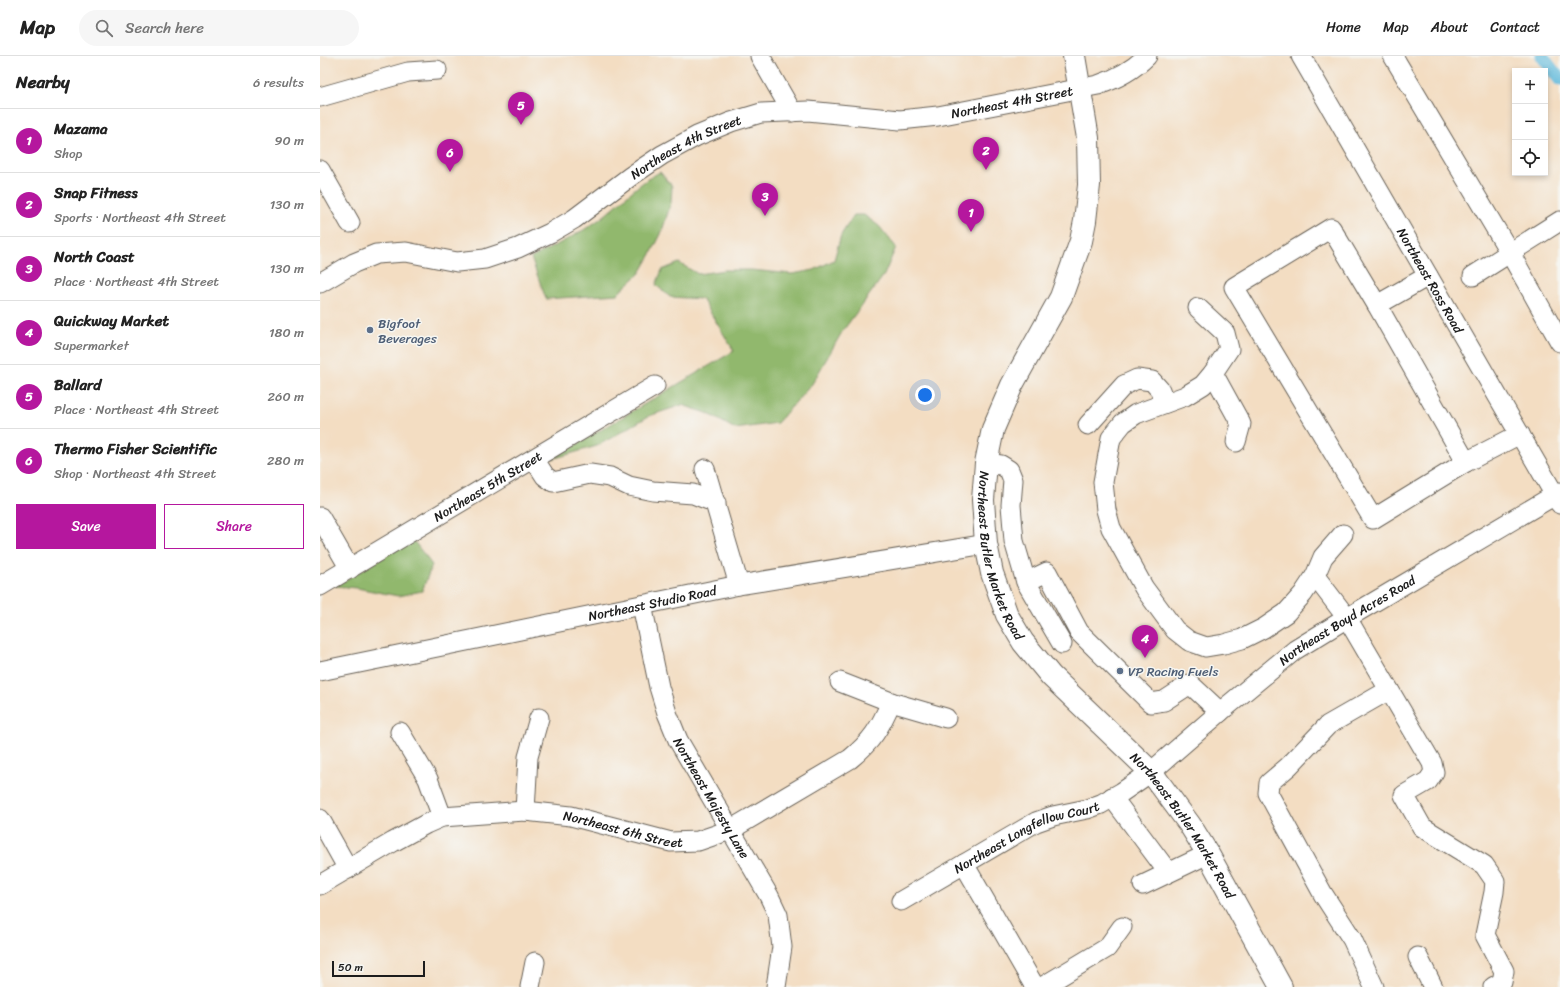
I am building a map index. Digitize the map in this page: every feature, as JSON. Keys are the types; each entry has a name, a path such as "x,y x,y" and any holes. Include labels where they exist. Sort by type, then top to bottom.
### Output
{"main road":[{"name":"Northeast Butler Market Road","path":"1074,56 1088,138 1089,185 1085,221 1081,241 1061,297 1012,386 993,429 986,463 983,500 986,544 992,573 1007,615 1023,642 1051,676 1151,772 1190,825 1208,854 1281,987"}],"street":[{"path":"760,56 792,112"},
{"name":"Northeast 4th Street","path":"320,283 365,257 387,252 406,252 457,262 476,261 494,257 550,233 574,219 631,176 662,155 697,136 731,122 761,113 808,111 906,119 938,116 1112,80 1138,65 1147,56"},
{"name":"Northeast Ross Road","path":"1301,56 1558,497"},
{"path":"1393,56 1510,253 1560,342"},
{"path":"320,96 408,72 437,70"},
{"path":"320,170 350,223"},
{"path":"1473,276 1560,221"},
{"path":"1466,462 1377,305 1331,228 1234,287 1373,519 1466,462 1520,434"},
{"path":"1377,305 1428,276"},
{"path":"1198,308 1225,333 1229,349 1213,373 1203,385 1185,396 1136,414 1123,423 1111,438 1103,482 1106,510 1111,528 1144,588 1175,630 1189,641 1206,647 1224,644 1242,639 1264,628 1286,613 1303,594 1315,576 1323,557 1343,534"},
{"path":"1213,373 1241,424 1236,442"},
{"path":"1088,425 1124,385 1137,379 1152,381 1160,390 1165,403"},
{"name":"Northeast 5th Street","path":"320,586 655,386"},
{"path":"534,459 545,476 553,482 590,474 610,477 629,486 653,491 693,494 716,503"},
{"path":"986,463 1001,465 1009,470 1013,480 1011,505 1014,541 1026,582 1062,644"},
{"path":"705,469 739,585"},
{"name":"Northeast Boyd Acres Road","path":"1151,772 1295,650 1347,618 1558,497"},
{"path":"320,516 350,569"},
{"name":"Northeast Studio Road","path":"320,671 739,585 986,544"},
{"path":"1026,582 1047,572 1079,632 1151,703 1164,701 1190,684 1220,712"},
{"path":"1315,576 1347,618 1432,763 1434,772 1428,781 1404,795 1422,827 1484,865 1494,881 1494,892 1485,935 1504,971 1500,985"},
{"name":"Northeast Majesty Lane","path":"642,605 659,687 667,713 678,740 770,896 778,915 782,947 776,987"},
{"path":"1040,663 1079,632"},
{"path":"840,682 891,702 946,718"},
{"path":"1374,987 1352,939 1323,894 1268,793 1269,783 1289,766 1328,725 1389,690"},
{"name":"Northeast 6th Street","path":"320,885 406,835 442,817 525,811 571,816 671,842 698,841 730,830 850,759 865,747 882,724 891,702"},
{"path":"525,811 528,757 539,718"},
{"path":"400,732 428,779 442,817"},
{"name":"Northeast Longfellow Court","path":"901,901 1036,822 1053,816 1086,809 1101,804 1151,772"},
{"path":"1112,797 1168,872"},
{"path":"320,819 348,869"},
{"path":"1143,885 1208,854"},
{"path":"964,864 1035,987"},
{"path":"1042,987 1107,948 1122,927"},
{"path":"1418,957 1433,987"},
{"path":"530,987 535,962"}],"green space":[{"path":"660,172 672,186 671,203 661,234 640,273 617,294 546,299 531,258 592,225 643,182"},
{"path":"854,215 864,215 879,226 896,247 884,275 842,332 812,384 777,423 735,429 707,413 682,405 649,416 597,446 552,459 734,351 702,299 670,297 656,285 662,270 679,263 698,274 725,270 751,270 792,274 814,270 834,260 841,235"},
{"path":"413,540 432,565 422,591 398,596 357,588 335,586"}],"waterway":[{"path":"1542,56 1560,80"}],"place":[{"name":"Ballard","path":"521,125"},
{"name":"Snap Fitness","path":"986,170"},
{"name":"Thermo Fisher Scientific","path":"450,172"},
{"name":"North Coast","path":"765,216"},
{"name":"Mazama","path":"971,232"},
{"name":"Bigfoot Beverages","path":"370,330"},
{"name":"Quickway Market","path":"1145,658"},
{"name":"VP Racing Fuels","path":"1120,671"}]}
